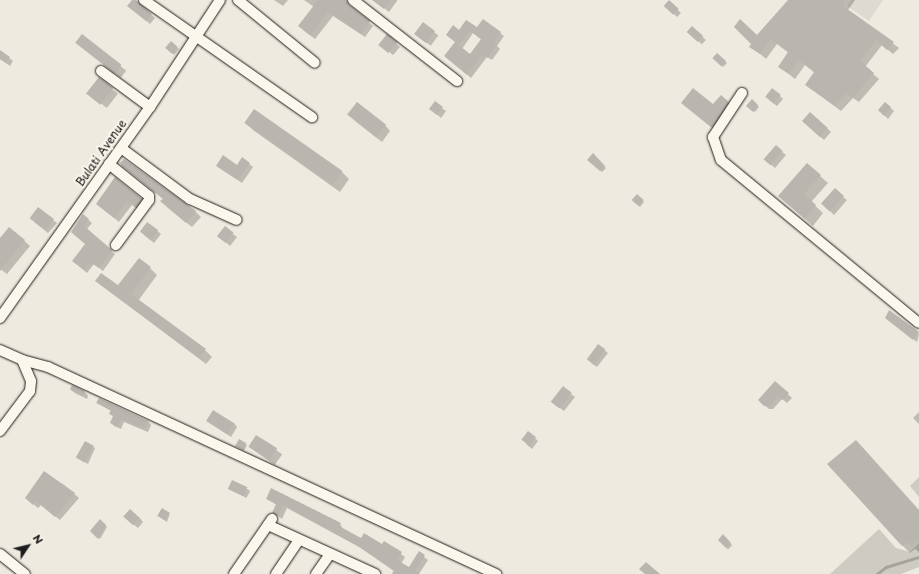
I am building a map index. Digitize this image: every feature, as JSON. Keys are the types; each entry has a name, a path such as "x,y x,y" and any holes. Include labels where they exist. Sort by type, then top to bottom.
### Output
{"street":[{"path":"144,0 197,35 312,117"},
{"name":"Bulati Avenue","path":"0,318 150,107 220,0"},
{"path":"238,0 315,63"},
{"path":"352,0 457,81"},
{"path":"101,71 150,107"},
{"path":"742,93 713,137 721,160 919,323"},
{"path":"121,148 190,199 237,220"},
{"path":"109,164 149,196 150,200 116,245"},
{"path":"0,350 22,360 48,367 496,574"},
{"path":"0,431 30,391 31,380 22,360"},
{"path":"234,574 270,522 300,540 330,554 359,571 375,574"},
{"path":"276,574 300,540"},
{"path":"0,554 25,574"},
{"path":"316,574 330,554"}],"shaded area":[{"path":"851,0 883,0 869,21 847,6"},
{"path":"919,477 919,497 910,486"},
{"path":"879,529 896,548 910,552 919,543 919,567 901,574 830,574"}],"building":[{"path":"132,0 136,0 152,14 146,21 127,6"},
{"path":"318,0 347,0 349,5 370,21 361,34 328,12 310,35 298,26"},
{"path":"372,0 390,0 384,9"},
{"path":"669,0 679,9 673,15 664,6"},
{"path":"788,0 845,0 843,6 894,42 887,50 876,40 860,61 874,73 853,98 847,93 835,106 805,85 814,72 799,60 789,74 778,67 788,52 771,39 760,54 749,47 751,44 734,27 740,19 757,35"},
{"path":"483,19 501,32 494,42 497,45 488,58 483,54 467,75 444,56 455,42 470,54 481,39 470,31 459,45 446,35 453,25 459,30 466,20 477,27"},
{"path":"423,22 435,31 426,43 414,34"},
{"path":"692,26 703,36 698,42 687,32"},
{"path":"82,34 121,65 115,73 75,43"},
{"path":"387,34 397,42 388,53 378,45"},
{"path":"171,41 178,47 172,54 165,48"},
{"path":"0,50 10,57 6,63 0,59"},
{"path":"717,53 726,61 721,66 712,58"},
{"path":"99,77 113,88 100,105 86,94"},
{"path":"693,88 713,104 721,95 729,102 711,127 681,103"},
{"path":"772,88 781,95 774,103 765,97"},
{"path":"752,99 758,105 753,112 746,106"},
{"path":"435,101 443,107 437,115 429,109"},
{"path":"357,102 386,125 376,137 347,115"},
{"path":"885,102 891,107 884,116 878,110"},
{"path":"254,109 342,171 333,185 244,123"},
{"path":"810,112 828,128 820,137 802,121"},
{"path":"776,145 783,151 770,165 764,159"},
{"path":"593,153 605,166 600,171 587,160"},
{"path":"223,155 237,165 242,157 250,163 238,180 216,166"},
{"path":"124,159 196,211 186,223 160,201 163,199 122,166 120,163"},
{"path":"807,163 821,175 804,194 816,205 805,219 778,196"},
{"path":"115,177 142,199 136,207 127,201 114,218 96,204"},
{"path":"835,188 844,196 830,212 821,204"},
{"path":"637,194 644,200 639,206 632,200"},
{"path":"38,207 54,219 46,230 30,218"},
{"path":"83,214 89,219 84,226 112,250 99,268 90,262 84,270 72,261 85,244 71,232"},
{"path":"147,222 158,230 151,240 140,232"},
{"path":"225,226 234,233 226,243 217,236"},
{"path":"9,227 25,240 0,271 0,238"},
{"path":"139,258 151,267 131,294 206,349 199,358 95,281 101,273 118,285"},
{"path":"889,310 919,332 913,340 885,318"},
{"path":"598,344 605,349 594,365 587,359"},
{"path":"775,381 789,393 783,400 778,396 769,406 764,406 758,400"},
{"path":"72,385 85,391 83,395 70,390"},
{"path":"563,386 572,393 559,409 551,402"},
{"path":"99,398 148,421 144,429 121,419 118,426 110,423 113,416 109,414 111,410 96,403"},
{"path":"213,410 234,423 227,434 206,421"},
{"path":"528,431 536,437 529,446 521,440"},
{"path":"256,435 277,448 270,460 249,447"},
{"path":"239,439 246,443 243,450 235,446"},
{"path":"856,440 919,510 919,539 912,546 907,542 902,546 827,464"},
{"path":"85,441 94,446 85,462 76,458"},
{"path":"44,471 75,493 55,517 36,501 33,505 25,498"},
{"path":"232,480 247,487 243,496 228,489"},
{"path":"271,488 341,523 339,526 361,538 364,533 382,544 384,541 402,552 397,560 409,567 419,551 425,555 415,571 420,574 392,574 394,570 356,545 283,505 278,516 272,513 276,504 266,499"},
{"path":"162,508 170,513 165,520 157,516"},
{"path":"130,509 140,518 133,525 123,516"},
{"path":"100,519 106,525 98,539 90,531"},
{"path":"723,534 731,543 726,548 718,540"},
{"path":"646,562 660,574 645,574 639,569"}],"waterway":[{"path":"877,574 886,567 919,557"}]}
